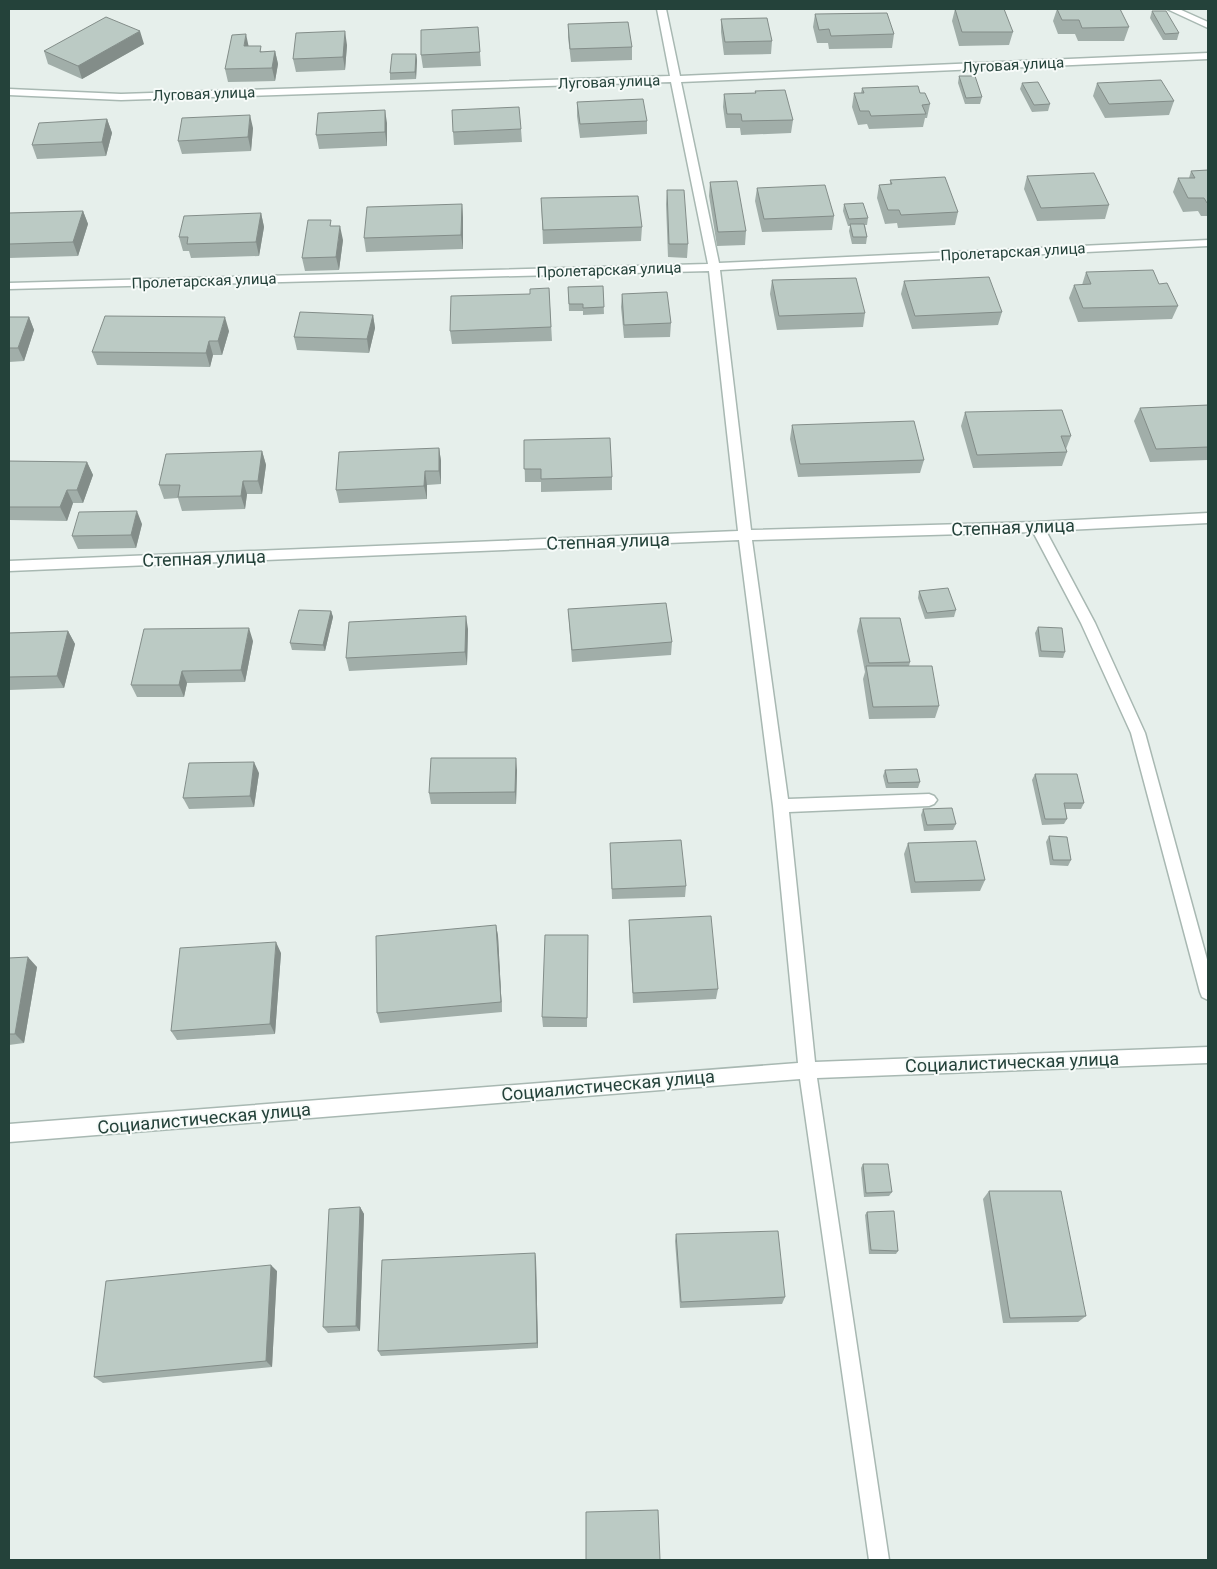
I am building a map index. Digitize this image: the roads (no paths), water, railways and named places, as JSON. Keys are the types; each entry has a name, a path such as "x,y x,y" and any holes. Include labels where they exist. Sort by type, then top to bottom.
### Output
{"street":[{"path":"661,9 677,79 714,267 744,535 781,806 807,1070 880,1560"},
{"path":"1172,9 1208,25"},
{"name":"Луговая улица","path":"9,92 121,96 677,79 1208,56"},
{"name":"Пролетарская улица","path":"9,286 714,267 1208,243"},
{"name":"Степная улица","path":"9,566 744,535 1037,527 1208,518"},
{"path":"1037,527 1088,623 1138,733 1208,992"},
{"path":"781,806 929,800"},
{"name":"Социалистическая улица","path":"9,1133 807,1070 1208,1055"}]}
